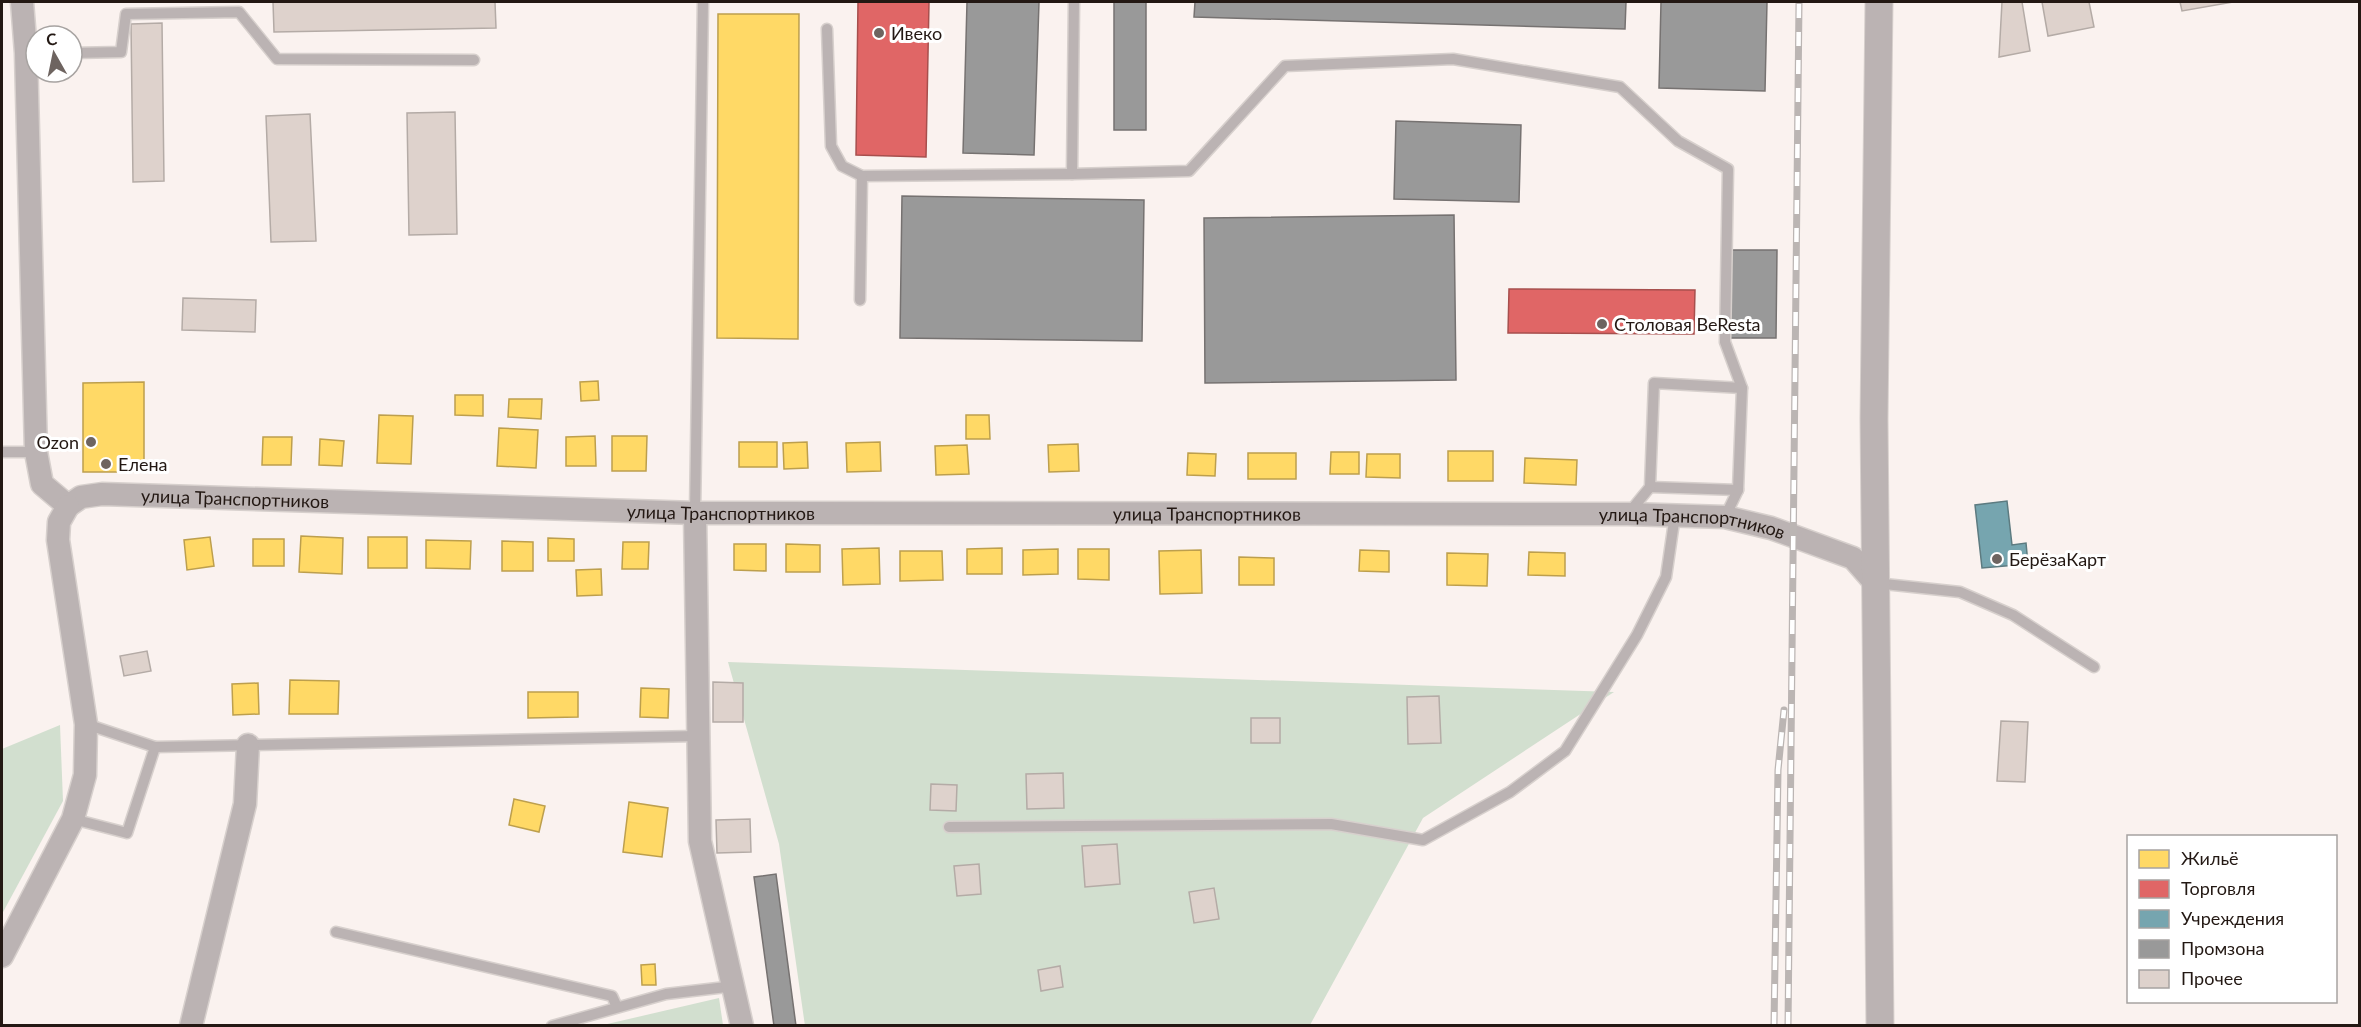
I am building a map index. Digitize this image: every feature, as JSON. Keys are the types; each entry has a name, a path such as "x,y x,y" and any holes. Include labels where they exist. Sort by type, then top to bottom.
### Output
{"street":[{"path":"22,2 26,24"},
{"path":"1879,2 1875,583 1880,1026"},
{"path":"2,956 73,819 85,775 86,724 58,540 59,522 68,506 42,484 36,452 31,84"},
{"name":"улица Транспортников","path":"68,506 81,497 102,494 695,513 1628,514 1725,517 1782,532 1853,558 1875,583"},
{"path":"695,513 700,841 735,986 742,1026"},
{"path":"191,1026 245,804 248,745"}],"lane":[{"path":"695,513 703,2"},
{"path":"1072,174 1074,2"},
{"path":"84,53 121,52 126,15 239,12 277,58 474,60"},
{"path":"827,29 831,146 842,166 862,176 1189,171 1286,66 1453,60 1620,87 1678,141 1728,169 1725,342 1742,388 1738,490 1725,517"},
{"path":"860,300 862,176"},
{"path":"1628,514 1650,487 1654,383 1742,388"},
{"path":"2,452 36,452"},
{"path":"1650,487 1738,490"},
{"path":"949,827 1331,824 1423,840 1510,792 1565,752 1637,635 1666,578 1675,515"},
{"path":"1875,583 1960,592 2013,615 2094,667"},
{"path":"86,724 155,747 697,736"},
{"path":"73,819 127,833 155,747"},
{"path":"336,932 612,996 617,1007"},
{"path":"552,1026 666,994 735,986"}],"green space":[{"path":"728,662 1614,692 1423,818 1310,1025 805,1026 779,844"},
{"path":"60,725 63,801 2,914 2,749"},
{"path":"719,998 723,1025 603,1025"}],"building: Жильё":[{"path":"718,14 799,14 798,339 717,338"},
{"path":"598,381 599,400 581,401 580,382"},
{"path":"144,382 144,472 83,472 83,383"},
{"path":"455,395 483,395 483,416 455,415"},
{"path":"509,399 542,399 541,419 508,417"},
{"path":"379,415 413,416 411,464 377,463"},
{"path":"966,415 989,415 990,439 966,439"},
{"path":"499,428 538,430 536,468 497,466"},
{"path":"595,436 596,466 566,466 566,437"},
{"path":"612,436 647,436 646,471 612,471"},
{"path":"263,437 292,437 291,465 262,465"},
{"path":"320,439 344,441 342,466 319,465"},
{"path":"739,442 777,442 777,467 739,467"},
{"path":"807,442 808,468 784,469 783,443"},
{"path":"880,442 881,471 847,472 846,443"},
{"path":"1078,444 1079,471 1049,472 1048,445"},
{"path":"967,445 969,474 936,475 935,446"},
{"path":"1448,451 1493,451 1493,481 1448,481"},
{"path":"1331,452 1359,452 1359,474 1330,474"},
{"path":"1188,453 1216,454 1215,476 1187,475"},
{"path":"1248,453 1296,453 1296,479 1248,479"},
{"path":"1367,454 1400,454 1400,478 1366,477"},
{"path":"1525,458 1577,460 1576,485 1524,483"},
{"path":"301,536 343,538 342,574 299,572"},
{"path":"210,537 214,566 187,570 184,540"},
{"path":"368,537 407,537 407,568 368,568"},
{"path":"548,538 574,539 574,561 548,561"},
{"path":"253,539 284,539 284,566 253,566"},
{"path":"426,540 471,541 470,569 426,568"},
{"path":"502,541 533,542 533,571 502,571"},
{"path":"623,542 649,542 648,569 622,569"},
{"path":"734,544 766,544 766,571 734,570"},
{"path":"786,544 820,545 820,572 786,572"},
{"path":"879,548 880,584 843,585 842,549"},
{"path":"1002,548 1002,574 967,574 967,549"},
{"path":"1058,549 1058,574 1023,575 1023,550"},
{"path":"1078,549 1109,549 1109,580 1078,579"},
{"path":"1201,550 1202,593 1160,594 1159,551"},
{"path":"1360,550 1389,551 1389,572 1359,571"},
{"path":"900,551 942,551 943,580 900,581"},
{"path":"1529,552 1565,553 1565,576 1528,575"},
{"path":"1447,553 1488,554 1487,586 1447,585"},
{"path":"1239,557 1274,558 1274,585 1239,585"},
{"path":"601,569 602,595 577,596 576,570"},
{"path":"290,680 339,681 338,714 289,714"},
{"path":"258,683 259,714 233,715 232,684"},
{"path":"641,688 669,689 668,718 640,717"},
{"path":"528,692 578,692 578,717 528,718"},
{"path":"514,799 545,806 539,832 509,825"},
{"path":"629,802 668,808 662,857 623,852"},
{"path":"655,964 656,985 642,985 641,965"}],"building: Торговля":[{"path":"858,2 929,2 926,157 856,155"},
{"path":"1509,289 1695,290 1694,334 1508,333"}],"building: Учреждения":[{"path":"2007,501 2012,545 2026,543 2028,564 1982,568 1975,505"}],"building: Промзона":[{"path":"967,2 1039,2 1034,155 963,153"},
{"path":"1114,2 1146,2 1146,130 1114,130"},
{"path":"1195,2 1626,2 1625,29 1194,17"},
{"path":"1661,2 1767,2 1765,91 1659,88"},
{"path":"1396,121 1521,125 1519,202 1394,199"},
{"path":"902,196 1144,200 1142,341 900,338"},
{"path":"1454,215 1456,380 1205,383 1204,218"},
{"path":"1729,250 1777,250 1776,338 1728,338"},
{"path":"776,874 796,1026 774,1026 754,877"}],"building: Прочее":[{"path":"273,2 495,2 496,28 274,32"},
{"path":"2002,2 2022,2 2030,51 1999,57"},
{"path":"2042,2 2089,2 2094,27 2048,36"},
{"path":"2180,2 2233,2 2182,11"},
{"path":"162,23 164,181 133,182 131,24"},
{"path":"455,112 457,234 409,235 407,113"},
{"path":"310,114 316,241 271,242 266,116"},
{"path":"183,298 256,300 255,332 182,330"},
{"path":"147,651 151,671 124,676 120,656"},
{"path":"713,682 743,683 743,722 713,722"},
{"path":"1439,696 1441,743 1408,744 1407,697"},
{"path":"1251,718 1280,718 1280,743 1251,743"},
{"path":"2001,721 2028,722 2025,782 1997,781"},
{"path":"1063,773 1064,808 1027,809 1026,774"},
{"path":"931,784 957,785 956,811 930,810"},
{"path":"750,819 751,852 717,853 716,820"},
{"path":"1117,844 1120,884 1085,887 1082,846"},
{"path":"979,864 981,894 957,896 954,866"},
{"path":"1214,888 1219,919 1194,923 1189,892"},
{"path":"1060,966 1063,987 1041,991 1038,970"}],"railway":[{"path":"1788,1026 1799,2"},
{"path":"1774,1026 1778,770 1784,710"}],"place":[{"name":"Ивеко","path":"879,33"},
{"name":"Столовая BeResta","path":"1602,324"},
{"name":"Ozon","path":"91,442"},
{"name":"Елена","path":"106,464"},
{"name":"БерёзаКарт","path":"1997,559"}]}
